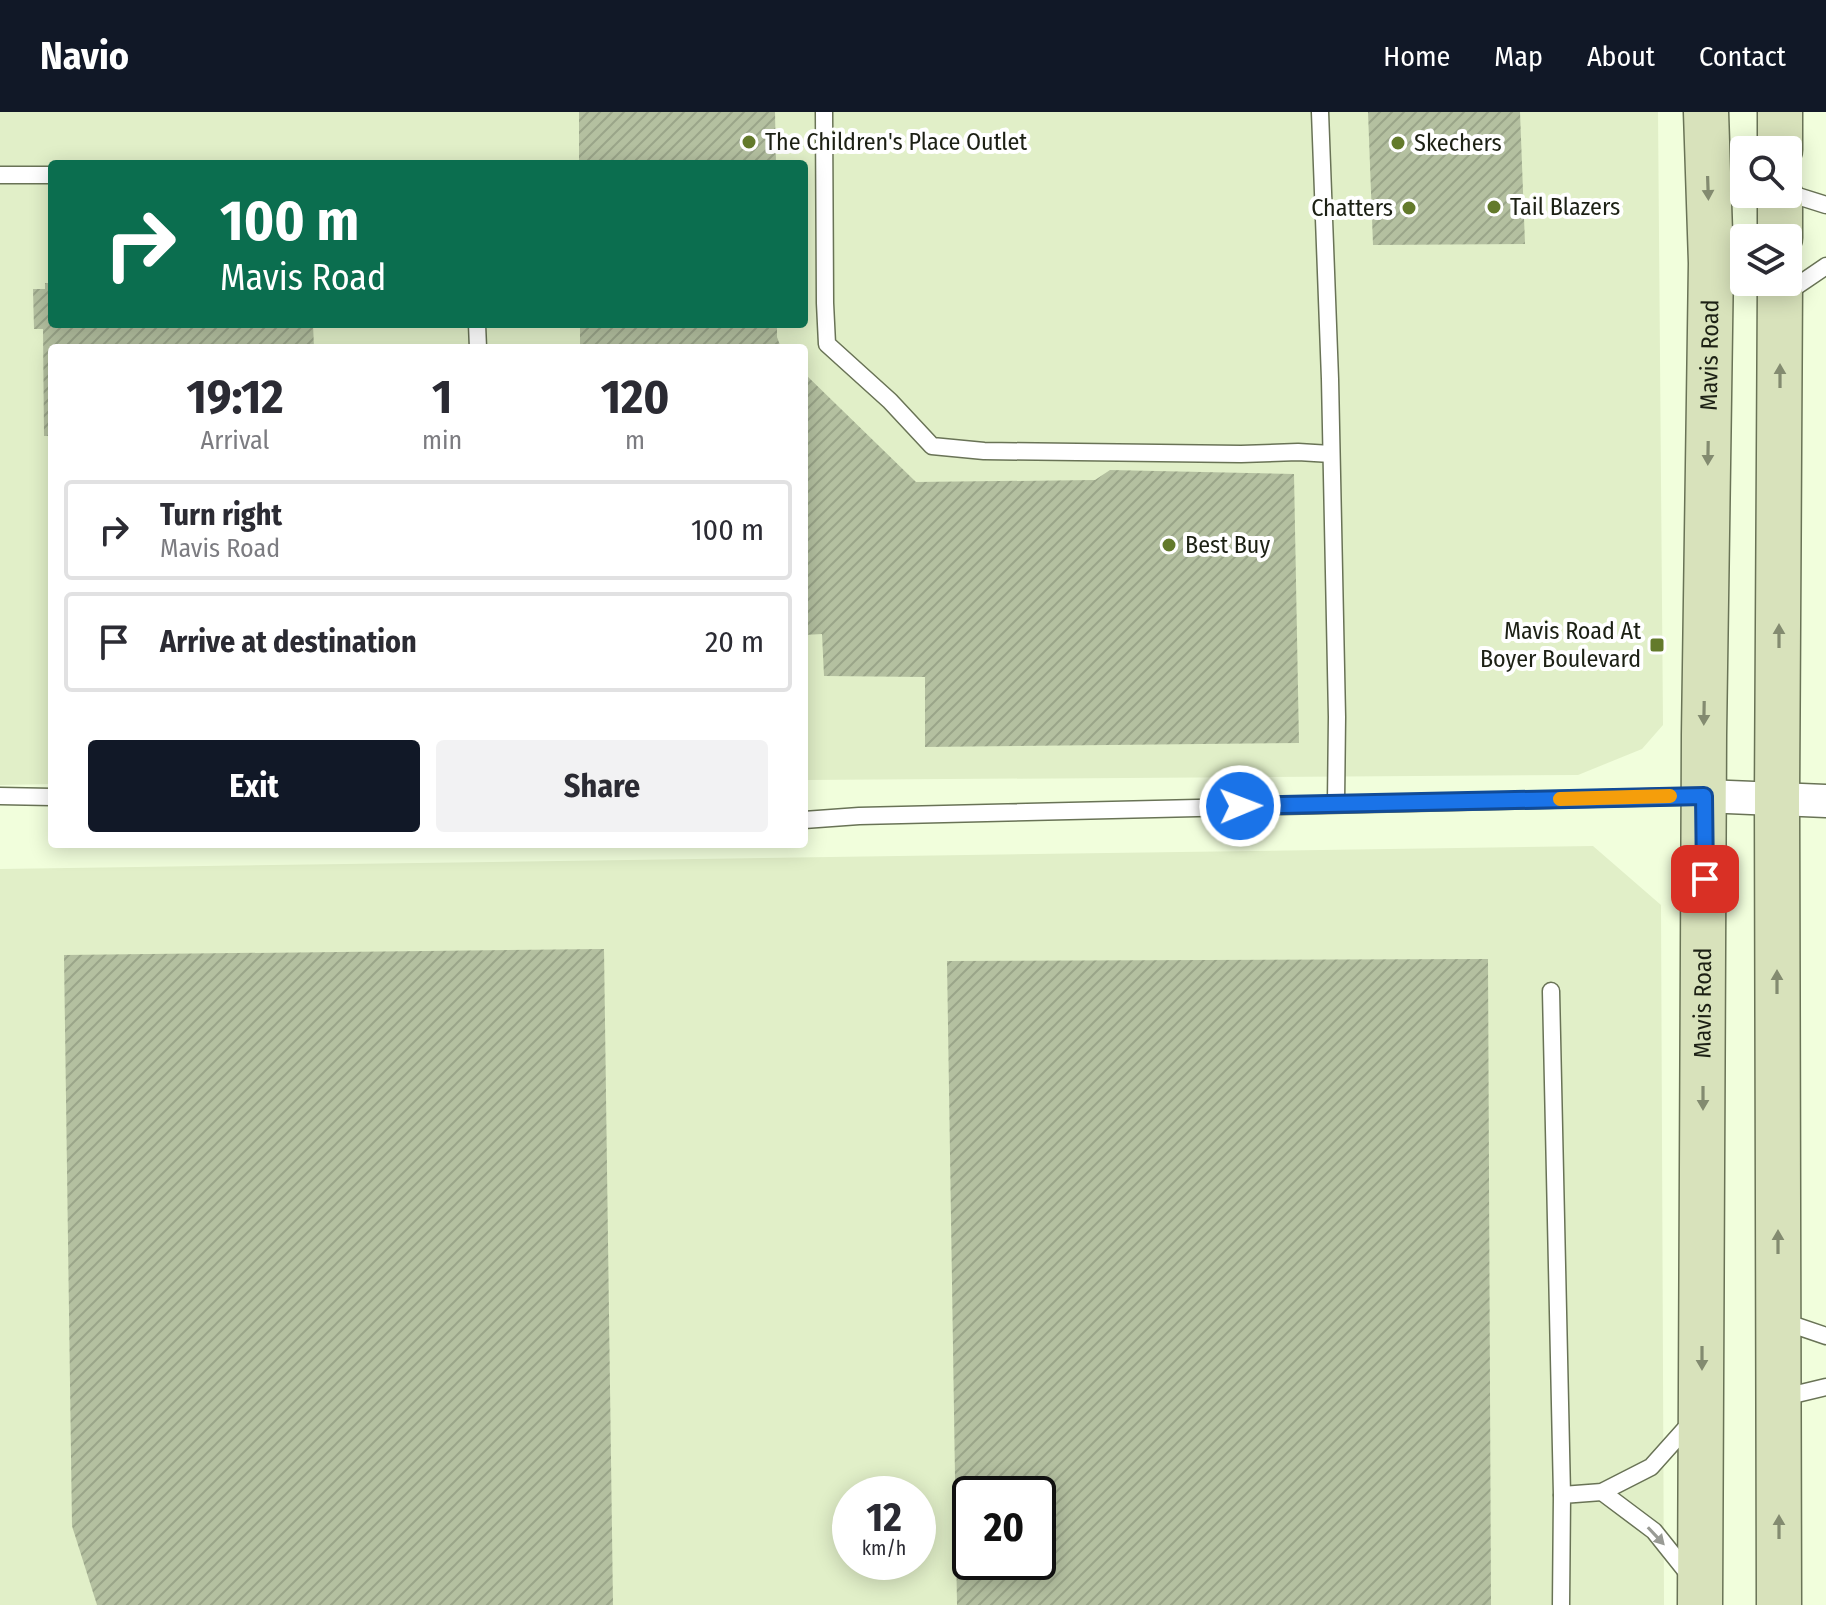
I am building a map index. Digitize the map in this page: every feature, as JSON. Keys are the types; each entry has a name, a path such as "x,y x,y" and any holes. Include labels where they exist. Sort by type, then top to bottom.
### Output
{"main road":[{"name":"Mavis Road","path":"1700,1597 1704,796 1711,263 1706,112"},
{"path":"1780,112 1780,136"},
{"path":"1779,1605 1777,798 1780,296"}],"street":[{"path":"1704,796 1826,801"}],"lane":[{"path":"824,112 827,344 890,401 932,446 999,451 1331,454"},
{"path":"1320,112 1331,454 1336,803"},
{"path":"0,175 48,175"},
{"path":"1802,197 1826,205"},
{"path":"1802,278 1826,266"},
{"path":"0,796 48,797"},
{"path":"808,820 1336,803 1704,796"},
{"path":"1551,991 1562,1495 1561,1605"},
{"path":"1778,1320 1826,1336"},
{"path":"1778,1398 1826,1387"},
{"path":"1562,1495 1602,1492 1651,1467 1702,1410"},
{"path":"1602,1492 1654,1531 1700,1597"}],"shaded area":[{"path":"0,112 1658,112 1663,725 1642,749 1578,775 808,780 808,344 48,344 48,784 0,785"},
{"path":"1593,846 1661,905 1664,1605 0,1605 0,869"}],"building":[{"path":"579,112 775,112 776,160 579,160"},
{"path":"1368,112 1520,112 1525,244 1373,245"},
{"path":"45,283 48,283 48,328 313,328 314,344 48,344 48,436 44,436 43,329 34,329 33,289 45,289"},
{"path":"580,328 777,328 780,344 580,344"},
{"path":"808,377 916,482 1095,480 1110,470 1294,474 1299,743 925,747 925,677 824,676 822,634 808,635"},
{"path":"604,949 613,1605 97,1605 72,1526 64,955"},
{"path":"1488,959 1491,1605 957,1605 957,1580 1056,1580 1056,1476 955,1476 947,961"}],"slow traffic":[{"path":"1560,799 1670,796"}],"place":[{"name":"The Children's Place Outlet","path":"749,142"},
{"name":"Skechers","path":"1398,143"},
{"name":"Tail Blazers","path":"1494,207"},
{"name":"Chatters","path":"1409,208"},
{"name":"Best Buy","path":"1169,545"},
{"name":"Mavis Road At Boyer Boulevard","path":"1657,645"}],"route":[{"path":"1240,806 1704,796 1705,879"}]}
